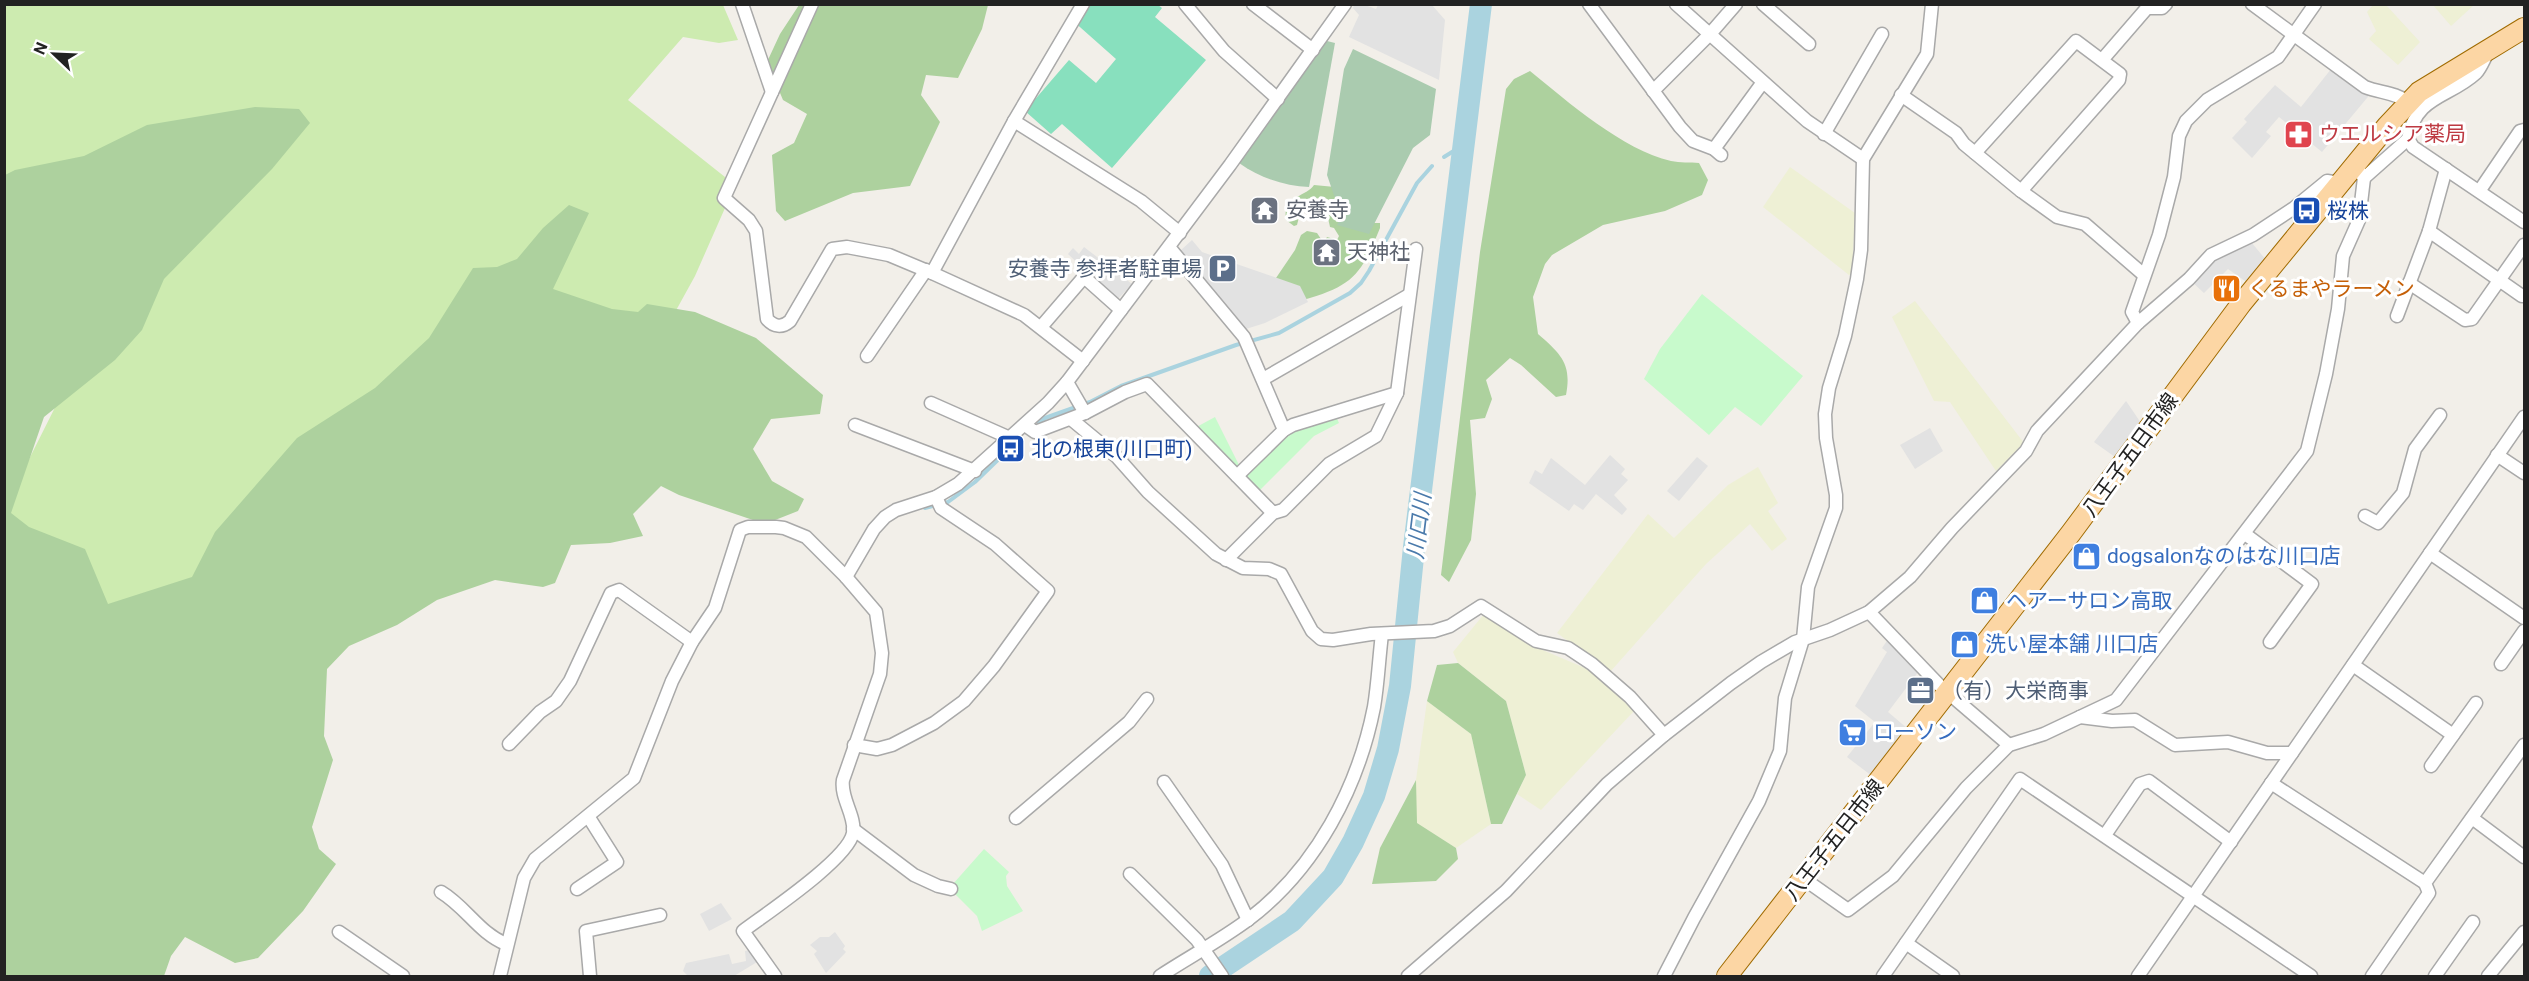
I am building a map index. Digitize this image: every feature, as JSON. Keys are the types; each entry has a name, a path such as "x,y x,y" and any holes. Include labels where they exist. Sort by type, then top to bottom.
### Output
{"main road":[{"name":"八王子五日市線","path":"1727,976 2071,533 2241,304 2340,183 2359,171 2408,102 2431,84 2524,28"}],"street":[{"path":"742,4 772,93"},
{"path":"812,4 724,198 749,220 756,231 767,319 778,326 790,321 832,249 838,247 889,255 1024,315 1083,361"},
{"path":"867,356 929,272 1083,4"},
{"path":"1185,4 1224,51 1278,99"},
{"path":"1253,4 1313,50"},
{"path":"846,577 874,529 885,517 896,510 938,502 1025,425 1067,382 1180,233 1345,4"},
{"path":"1589,4 1693,141 1717,152 1763,82"},
{"path":"1676,4 1824,134 1863,159"},
{"path":"1653,91 1710,34 1736,4"},
{"path":"1763,4 1809,44"},
{"path":"2102,60 2147,8 2162,8 2166,4"},
{"path":"2252,4 2365,87 2374,91 2398,94 2408,102"},
{"path":"2138,322 2132,312 2159,235 2174,177 2179,136 2186,121 2207,100 2277,57 2314,4"},
{"path":"1664,976 1759,801 1780,751 1785,698 1803,639 1808,587 1836,508 1825,414 1829,388 1845,336 1857,279 1861,250 1863,159 1927,54 1928,6"},
{"path":"1824,134 1882,34"},
{"path":"1975,153 2076,41 2120,74 2119,80 2021,191"},
{"path":"1804,879 1848,910 1893,876 1966,788 2009,745 2043,735 2116,700 2307,451 2326,374 2338,309 2343,256 2359,220 2359,171 2408,139 2413,119 2438,97 2476,72 2489,51"},
{"path":"1901,95 1956,133 1964,144 2057,217 2085,224 2144,275"},
{"path":"1014,121 1141,201 1180,233"},
{"path":"2480,190 2520,131 2524,130"},
{"path":"2408,139 2413,147 2480,190 2524,222"},
{"path":"2397,316 2429,231 2446,169"},
{"path":"1408,976 1506,891 1607,784 1664,735 1731,682 1803,639 1830,630 1869,612 1910,577 1952,528 2026,451 2037,431 2138,322 2189,279 2211,255 2253,235 2294,208 2326,181 2340,183"},
{"path":"2429,231 2522,296"},
{"path":"2409,283 2465,320 2472,319 2524,245"},
{"path":"1169,247 1246,343 1284,430"},
{"path":"1226,560 1273,513 1283,510 1329,464 1376,436 1397,393 1416,249"},
{"path":"1041,327 1084,277 1121,310"},
{"path":"1263,379 1409,295"},
{"path":"1067,382 1083,409"},
{"path":"1025,425 1035,432 1071,419 1083,409 1147,384 1273,513"},
{"path":"1238,476 1284,430 1351,406 1397,393"},
{"path":"931,403 1010,438"},
{"path":"2365,516 2378,523 2403,493 2415,449 2440,415"},
{"path":"2138,976 2524,417"},
{"path":"1071,419 1117,457 1148,492 1226,560 1243,568 1269,569 1281,574 1312,631 1321,639 1333,640 1429,631 1450,626 1481,606 1536,640 1568,648 1592,664 1630,697 1664,735"},
{"path":"855,425 975,471"},
{"path":"2497,455 2524,473"},
{"path":"854,745 877,749 892,745 934,723 964,701 993,666 1048,591 994,544 938,502"},
{"path":"500,976 524,878 535,859 634,778 672,681 692,642 715,608 740,530 760,526 784,528 797,532 813,542 876,612 882,653 880,674 854,745 842,788 854,829 850,842 822,871 743,931 775,976"},
{"path":"2245,534 2312,584 2270,642"},
{"path":"2430,553 2524,618"},
{"path":"509,744 561,695 570,681 611,593 615,590 620,590 692,642"},
{"path":"1869,612 1948,693 2009,745"},
{"path":"2502,664 2524,632"},
{"path":"1160,976 1204,950 1248,920 1268,903 1300,867 1324,835 1345,798 1369,729 1384,634"},
{"path":"2353,665 2452,735"},
{"path":"1016,818 1130,722 1147,699"},
{"path":"2431,766 2476,703"},
{"path":"2080,717 2112,721 2136,720 2175,745 2228,742 2267,753 2292,753"},
{"path":"2425,883 2524,745"},
{"path":"1883,976 2020,779 2311,976"},
{"path":"2105,835 2140,784 2149,781 2231,842"},
{"path":"1164,782 1222,865 1248,920"},
{"path":"2271,783 2425,883 2429,893 2372,976"},
{"path":"578,889 617,862 588,816"},
{"path":"2472,818 2523,854"},
{"path":"854,829 914,875 951,889"},
{"path":"1130,874 1204,950 1222,976"},
{"path":"441,892 463,907 477,926 491,938 506,944"},
{"path":"590,976 586,931 660,915"},
{"path":"2435,976 2472,922"},
{"path":"339,932 403,976"},
{"path":"2488,976 2524,932"},
{"path":"1906,943 1953,976"}],"green space":[{"path":"5,5 723,5 738,40 719,43 683,37 628,100 725,177 725,208 695,276 663,334 204,709 4,509 130,258 5,198"},
{"path":"799,5 988,5 982,29 958,78 926,75 921,95 940,122 910,186 853,193 785,221 776,211 772,155 794,143 807,114 783,100 767,62 780,34"},
{"path":"1083,5 1158,5 1162,8 1155,17 1206,60 1112,168 1062,124 1051,134 1025,111 1069,60 1096,83 1116,59 1072,20"},
{"path":"2373,5 2386,5 2420,42 2398,65 2369,39 2376,31 2367,12"},
{"path":"2433,5 2474,5 2451,26"},
{"path":"1327,41 1335,43 1309,187 1273,180 1239,163"},
{"path":"1353,49 1436,89 1430,135 1413,148 1369,234 1337,225 1346,205 1336,201 1327,175 1344,69"},
{"path":"1530,71 1615,136 1634,147 1674,162 1699,163 1708,180 1702,195 1665,211 1603,225 1552,255 1545,264 1533,297 1538,334 1563,360 1567,375 1566,395 1556,397 1510,358 1486,380 1492,399 1485,418 1470,420 1476,494 1471,540 1449,582 1441,575 1480,252 1506,89 1514,79"},
{"path":"255,107 299,109 310,123 272,169 164,279 142,330 115,360 44,417 11,513 29,527 85,549 108,604 192,577 215,532 297,438 375,388 429,338 473,268 497,267 517,259 543,228 569,205 589,213 553,289 612,309 638,312 647,304 695,312 756,338 823,395 820,414 771,419 753,449 772,481 804,499 798,511 765,524 679,495 661,486 633,514 643,536 610,543 571,545 555,583 543,587 495,580 437,600 397,625 349,646 327,669 324,736 333,760 312,827 319,849 336,864 303,911 258,958 235,963 185,937 171,956 164,976 5,976 5,175 15,170 84,156 147,125"},
{"path":"1790,167 1855,213 1852,274 1849,275 1763,207"},
{"path":"1314,185 1335,187 1373,223 1380,223 1380,228 1367,257 1353,276 1333,289 1303,300 1276,278 1295,250 1301,235 1307,231 1317,233 1321,239 1319,244 1321,247 1327,237 1337,240 1339,236 1334,228 1330,227 1328,218 1308,206 1300,213 1297,225 1294,226 1286,220 1286,212 1291,202"},
{"path":"1702,294 1803,376 1761,426 1735,407 1709,435 1644,379 1660,349"},
{"path":"1915,301 2024,443 1996,471 1950,402 1934,401 1892,317"},
{"path":"1334,412 1339,423 1314,436 1256,494 1191,430 1215,417 1242,471 1284,430"},
{"path":"1758,467 1778,503 1768,511 1787,539 1772,551 1750,524 1706,564 1610,672 1557,633 1648,514 1674,538 1728,485"},
{"path":"1484,614 1538,648 1592,671 1634,711 1541,810 1517,794 1526,775 1506,701 1458,663 1453,652"},
{"path":"1458,663 1506,701 1526,775 1502,824 1491,824 1471,734 1427,701 1437,665"},
{"path":"1427,701 1471,734 1491,824 1456,848 1416,823 1416,780"},
{"path":"1416,780 1417,823 1456,848 1458,859 1436,881 1372,884 1380,848"},
{"path":"984,849 1009,872 1006,876 1007,886 1023,911 982,931 977,916 952,891 953,884"}],"shaded area":[{"path":"1354,5 1365,5 1376,9 1378,5 1432,5 1445,20 1439,80 1349,37 1359,15 1353,8"},
{"path":"2335,64 2372,92 2322,152 2279,117 2266,132 2271,136 2252,158 2232,138 2247,122 2244,119 2275,85 2301,107"},
{"path":"2247,237 2266,260 2248,283 2228,269 2204,293 2189,279 2211,255"},
{"name":"安養寺 参拝者駐車場","path":"1192,240 1202,252 1300,286 1308,302 1265,323 1246,329 1180,251"},
{"path":"1084,247 1132,284 1117,300 1068,254 1073,248 1079,254"},
{"path":"2126,401 2141,423 2115,457 2094,442"},
{"path":"1930,428 1943,451 1915,469 1900,445"},
{"path":"1610,455 1625,469 1621,474 1628,480 1614,495 1627,509 1622,515 1596,494 1583,510 1574,504 1569,511 1529,483 1535,470 1542,474 1551,458 1585,485"},
{"path":"1697,457 1708,466 1679,501 1667,491"},
{"path":"1891,635 1922,667 1888,712 1908,729 1872,776 1847,757 1875,722 1855,706 1887,652 1882,648"},
{"path":"721,903 732,919 709,931 700,914"},
{"path":"835,932 845,946 843,949 846,952 826,973 814,954 817,951 810,945 820,937 829,937"},
{"path":"750,950 762,959 734,976 688,976 683,971 686,963 729,954 732,964 746,961 745,951"}],"waterway":[{"name":"川口川","path":"1210,976 1292,921 1333,877 1353,842 1374,796 1388,749 1400,686 1414,547 1481,4"},
{"path":"1444,157 1465,144"},
{"path":"1039,423 1045,418 1090,402 1121,386 1236,345 1279,333 1350,293 1369,271 1417,183 1432,166"},
{"path":"925,508 948,502 975,482 1008,450"}],"place":[{"name":"ウエルシア薬局","path":"2298,134"},
{"name":"安養寺","path":"1265,210"},
{"name":"桜株","path":"2306,211"},
{"name":"天神社","path":"1326,252"},
{"name":"安養寺 参拝者駐車場","path":"1223,269"},
{"name":"くるまやラーメン","path":"2227,289"},
{"name":"北の根東(川口町)","path":"1010,449"},
{"name":"dogsalonなのはな川口店","path":"2086,556"},
{"name":"ヘアーサロン高取","path":"1985,601"},
{"name":"洗い屋本舗 川口店","path":"1964,644"},
{"name":"（有）大栄商事","path":"1921,691"},
{"name":"ローソン","path":"1852,732"}]}
